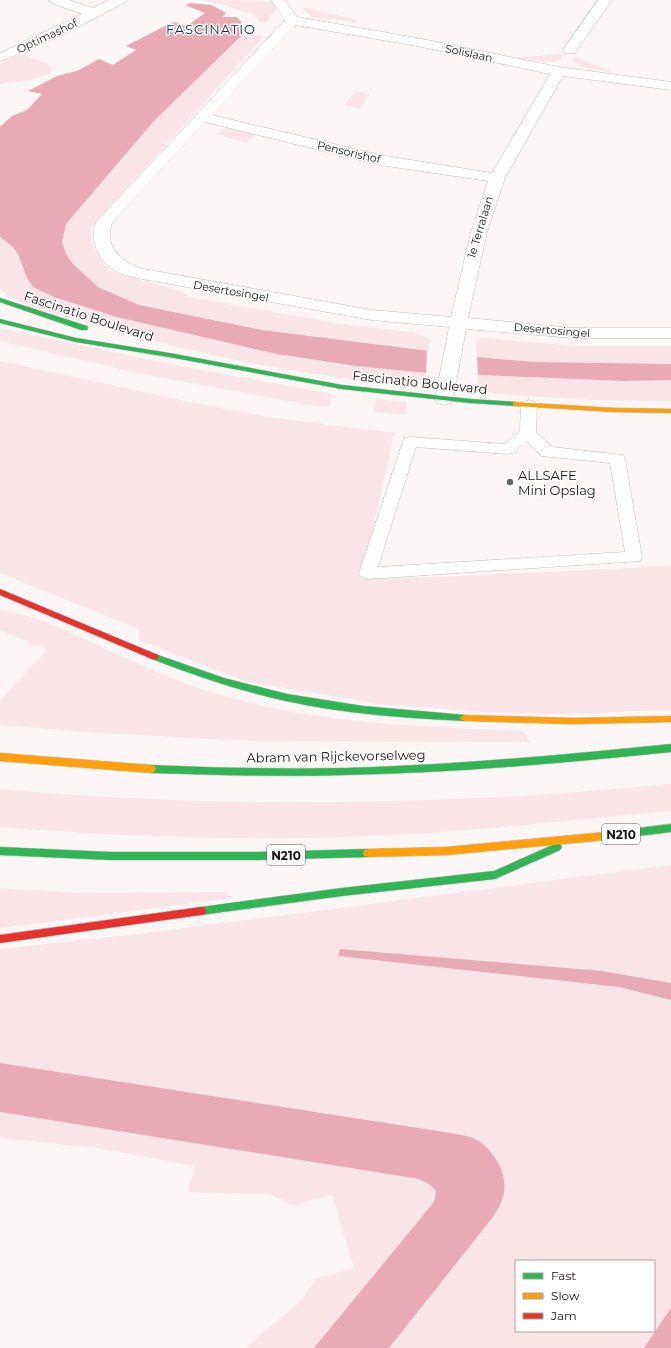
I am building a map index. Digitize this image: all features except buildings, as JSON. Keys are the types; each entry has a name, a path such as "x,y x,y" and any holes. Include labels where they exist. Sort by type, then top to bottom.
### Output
{"main road":[{"name":"Fascinatio Boulevard","path":"0,300 93,331"},
{"name":"Fascinatio Boulevard","path":"0,320 76,340 170,355 213,365 335,386 444,399 614,410 671,411"},
{"name":"Fascinatio Boulevard","path":"109,336 170,355"},
{"path":"0,592 186,669 244,688 316,703 419,715 533,723 671,719"},
{"name":"Abram van Rijckevorselweg","path":"0,757 177,770 368,770 508,764 671,748"},
{"name":"N210","path":"0,851 110,856 256,856 446,851 571,840 671,828"},
{"path":"0,939 342,892 495,875 571,840"}],"street":[{"name":"Optimashof","path":"56,0 94,13"},
{"name":"Optimashof","path":"0,58 59,31 119,0"},
{"path":"278,0 292,20"},
{"path":"570,50 605,0"},
{"name":"Solislaan","path":"292,20 417,42 559,71 671,86"},
{"name":"Desertosingel","path":"292,20 104,222 100,230 101,241 109,255 117,264 142,274 357,313 574,333 671,333"},
{"name":"1e Terralaan","path":"444,399 454,340 459,322 471,258 497,178 559,71"},
{"name":"Pensorishof","path":"202,118 380,160 497,178"}],"lane":[{"path":"528,433 507,449 410,442 367,573 634,557 617,459 547,452 528,433 529,405"}],"shaded area":[{"path":"201,0 267,1 273,3 276,8 267,22 261,23 251,12 247,13 224,5"},
{"path":"190,3 211,5 226,13 222,17 237,17 242,23 243,34 153,122 66,224 62,242 66,254 73,264 98,287 139,305 262,330 477,357 534,362 671,364 671,380 624,381 427,373 356,366 277,354 117,317 54,297 33,287 27,278 18,254 12,246 0,237 0,127 12,116 27,110 42,94 28,91 57,76 77,71 99,59 113,65 136,50 126,46 173,22 187,26 205,13 185,5"},
{"path":"306,8 357,20 356,22 311,17 303,9"},
{"path":"243,34 264,36 90,229 91,239 99,257 109,271 180,291 189,297 341,324 412,332 428,338 430,351 262,330 139,305 98,287 73,263 66,254 62,242 66,224 153,122"},
{"path":"21,54 51,65 51,73 30,80 0,84 0,64"},
{"path":"559,54 563,55 555,62 514,58"},
{"path":"578,58 614,73 582,67 572,59"},
{"path":"355,91 370,94 360,108 345,105"},
{"path":"232,125 258,132 246,143 216,134"},
{"path":"0,237 14,249 23,266 277,354 356,366 427,373 425,379 414,383 414,387 329,376 203,353 119,332 37,309 17,301 0,289"},
{"path":"0,328 175,365 332,394 329,407 315,406 138,373 0,341"},
{"path":"482,338 576,346 671,346 671,364 534,362 477,357 475,342"},
{"path":"0,361 194,403 269,417 394,433 362,579 671,566 671,710 560,714 482,712 378,704 244,681 139,640 139,629 0,573"},
{"path":"477,375 624,381 671,380 671,401 593,400 497,394 478,389"},
{"path":"376,399 407,402 405,415 374,412"},
{"path":"0,610 36,618 189,685 249,703 287,711 366,722 523,731 530,742 257,741 100,733 0,725 0,701 47,650 0,630"},
{"path":"671,784 671,811 412,834 309,838 206,838 102,834 0,827 0,789 120,798 241,802 362,802 506,797"},
{"path":"671,865 671,983 602,971 340,949 338,956 619,987 671,1000 671,1308 655,1332 655,1260 515,1260 515,1332 655,1332 644,1348 389,1348 493,1217 503,1199 504,1180 451,1133 0,1063 0,949 139,934"},
{"path":"0,888 78,893 224,892 234,898 0,928"},
{"path":"340,949 602,971 671,983 671,1000 619,987 338,956"},
{"path":"0,1063 468,1136 481,1143 488,1149 499,1164 504,1182 502,1200 493,1217 389,1348 314,1348 434,1202 436,1191 429,1184 419,1179 0,1112"},
{"path":"0,1112 419,1179 429,1184 436,1191 435,1202 314,1348 245,1348 301,1301 316,1279 354,1268 332,1195 293,1205 269,1194 188,1192 195,1166 98,1148 0,1138"},
{"path":"671,1308 671,1348 644,1348"}],"pier":[{"path":"427,349 477,355 478,377 426,374"}],"traffic: fast":[{"path":"0,300 84,328"},
{"path":"0,321 76,340 169,355 342,387 470,401 516,404"},
{"path":"155,657 222,681 312,703 363,710 465,718"},
{"path":"151,769 215,772 411,769 542,760 671,748"},
{"path":"606,836 671,828"},
{"path":"201,911 342,892 495,875 557,847"},
{"path":"0,851 110,856 257,856 368,853"}],"traffic: slow":[{"path":"516,404 614,410 671,411"},
{"path":"465,718 572,721 671,719"},
{"path":"0,757 151,769"},
{"path":"368,853 446,851 606,836"}],"traffic: jam":[{"path":"0,592 155,657"},
{"path":"0,939 201,911"}],"place":[{"name":"ALLSAFE Mini Opslag","path":"510,482"}],"district":[{"name":"FASCINATIO","path":"211,29"}]}
